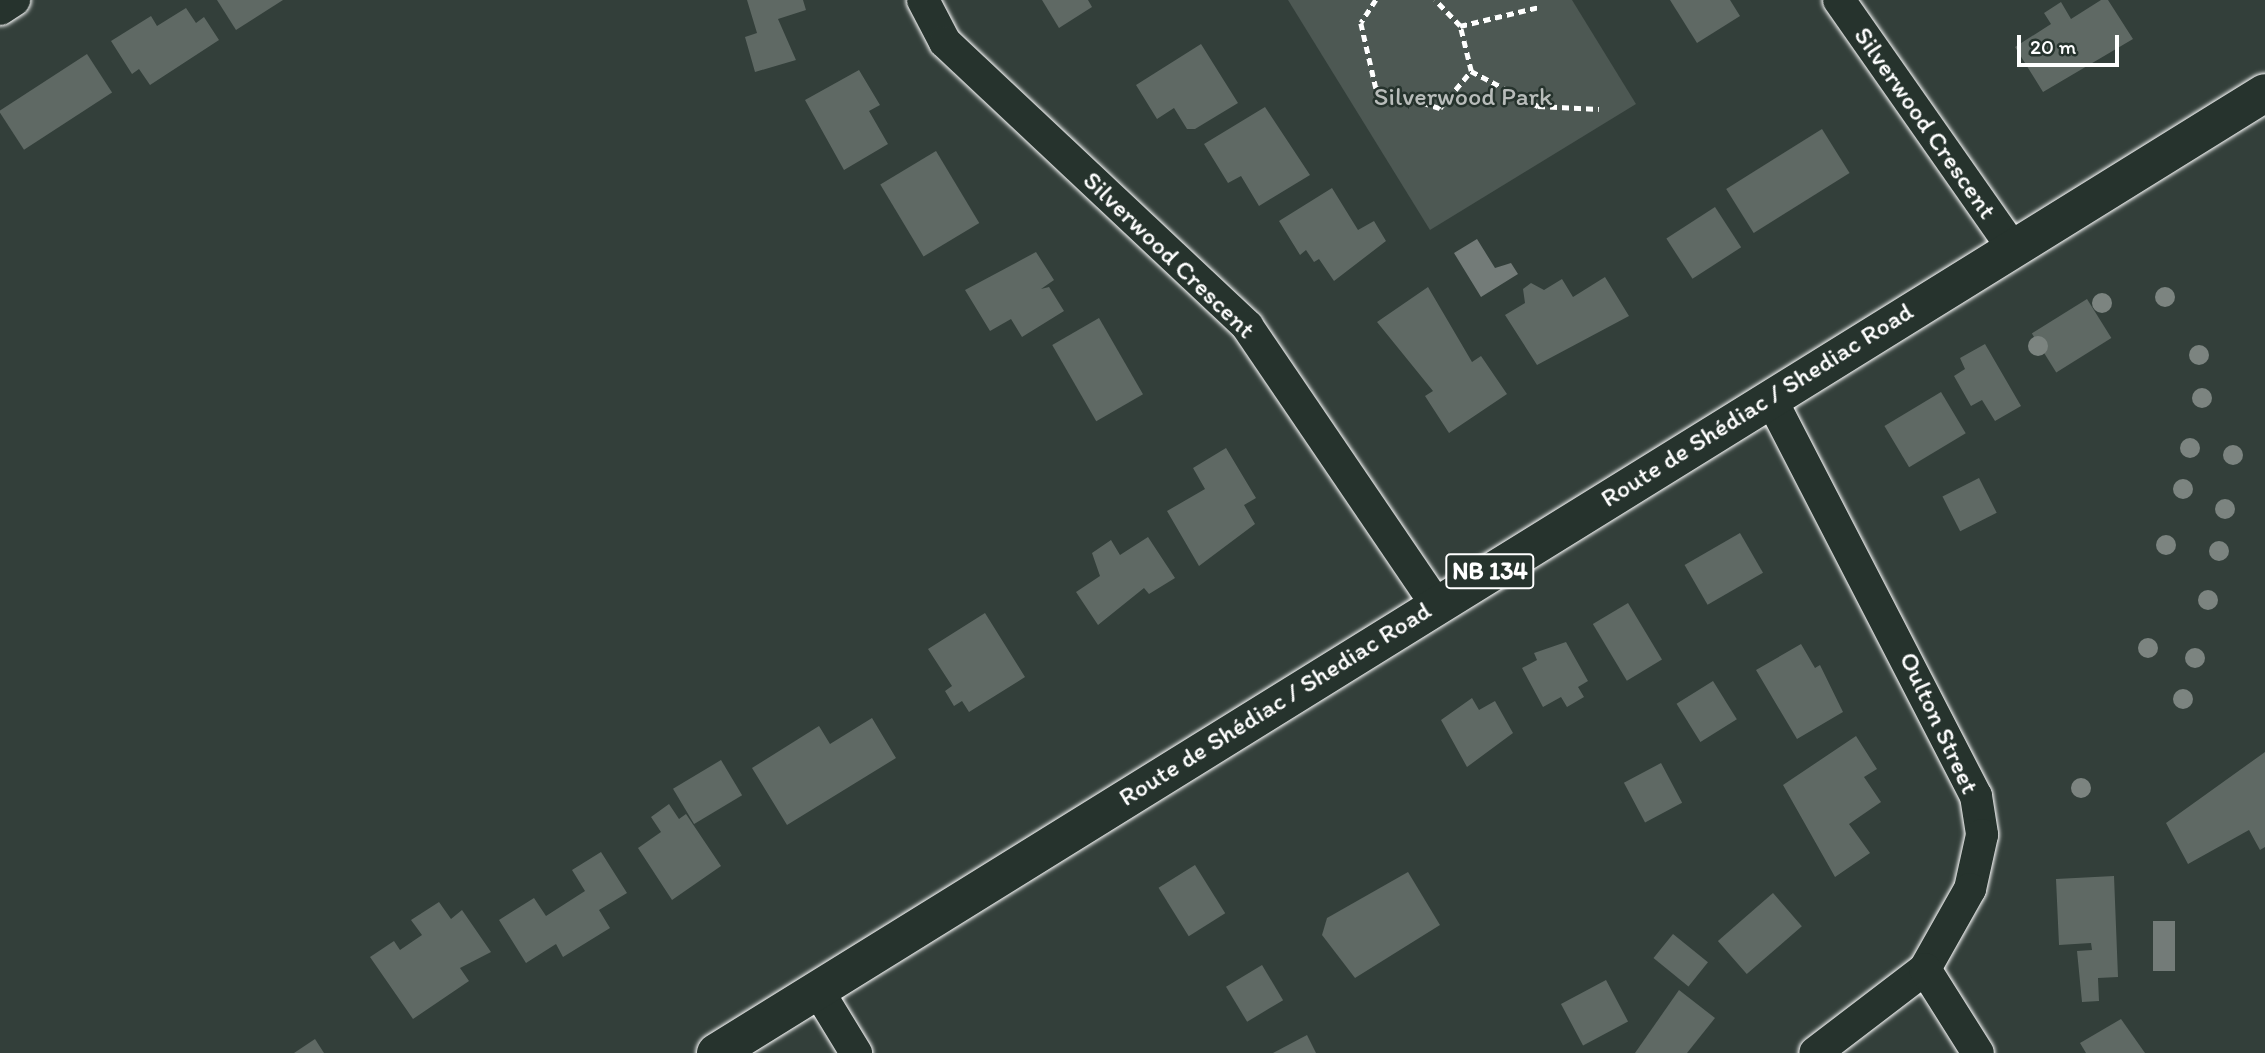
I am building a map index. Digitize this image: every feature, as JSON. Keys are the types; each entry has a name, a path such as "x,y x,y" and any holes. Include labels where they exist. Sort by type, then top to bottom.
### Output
{"main road":[{"name":"Route de Shédiac / Shediac Road","path":"716,1053 1436,604 1771,399 2011,246 2265,93"}],"street":[{"path":"0,9 14,0"},
{"name":"Silverwood Crescent","path":"923,0 945,42 1247,326 1436,604"},
{"name":"Silverwood Crescent","path":"1839,0 2011,246"},
{"name":"Oulton Street","path":"1771,399 1976,796 1982,835 1970,889 1925,968 1815,1053"},
{"path":"1925,968 1978,1053"},
{"path":"817,989 856,1053"}],"path":[{"path":"1376,0 1362,23 1376,88 1440,108 1471,71"},
{"path":"1435,0 1460,26 1471,71 1538,106 1599,109"},
{"path":"1460,26 1539,7"}],"green space":[{"name":"Silverwood Park","path":"1288,0 1572,0 1636,104 1430,230"}],"shaded area":[{"path":"1477,239 1495,268 1511,263 1518,274 1481,297 1454,253"},
{"path":"2153,921 2175,921 2175,971 2153,971"}],"building":[{"path":"217,0 283,0 236,30"},
{"path":"747,0 803,0 806,10 778,19 796,60 755,72 745,37 757,33"},
{"path":"1042,0 1088,0 1092,7 1059,28"},
{"path":"1670,0 1730,0 1740,16 1697,43"},
{"path":"2101,0 2108,0 2133,39 2043,92 2015,47 2051,24 2044,13 2061,2 2071,19"},
{"path":"186,8 196,23 204,17 219,40 150,85 139,69 132,74 111,41 151,16 157,26"},
{"path":"1201,44 1238,103 1195,129 1187,129 1174,108 1157,119 1136,85"},
{"path":"87,54 112,93 24,150 0,110"},
{"path":"859,70 880,105 869,111 888,144 844,170 805,100"},
{"path":"1265,107 1310,175 1259,206 1241,176 1228,183 1204,144"},
{"path":"1822,129 1850,173 1754,233 1726,189"},
{"path":"936,151 979,223 924,256 880,184"},
{"path":"1332,188 1358,230 1374,221 1386,241 1334,281 1319,259 1314,262 1306,250 1300,255 1279,221"},
{"path":"1715,207 1741,247 1692,279 1666,239"},
{"path":"1036,252 1054,280 1041,289 1049,287 1064,311 1022,337 1011,319 990,331 965,290"},
{"path":"1605,277 1629,316 1537,365 1505,315 1525,303 1523,289 1531,283 1544,290 1562,279 1573,297"},
{"path":"1428,287 1472,362 1481,356 1507,394 1449,433 1425,396 1433,391 1377,322"},
{"path":"2087,299 2111,338 2056,372 2032,333"},
{"path":"1099,318 1143,394 1096,421 1052,345"},
{"path":"1985,344 2021,406 1995,421 1982,400 1971,406 1954,376 1965,369 1960,358"},
{"path":"1941,392 1966,433 1909,467 1884,426"},
{"path":"1226,448 1256,498 1244,505 1255,524 1199,566 1167,511 1205,489 1193,468"},
{"path":"1979,478 1997,513 1960,531 1942,497"},
{"path":"1740,533 1763,573 1708,605 1685,565"},
{"path":"1148,537 1175,578 1149,594 1144,588 1098,625 1076,592 1100,576 1092,553 1111,540 1120,555"},
{"path":"1628,603 1662,660 1627,681 1593,624"},
{"path":"985,613 1025,677 969,712 962,701 954,706 945,691 952,686 928,649"},
{"path":"1566,642 1588,681 1578,687 1584,697 1567,707 1561,697 1543,707 1522,668 1537,660 1534,653"},
{"path":"1801,644 1815,668 1820,665 1843,712 1797,739 1756,670"},
{"path":"1713,681 1737,719 1700,742 1677,704"},
{"path":"1472,698 1479,710 1495,701 1513,733 1467,767 1441,720"},
{"path":"872,718 896,758 787,825 752,768 819,726 830,744"},
{"path":"1856,736 1877,769 1864,777 1881,802 1849,824 1870,853 1835,877 1783,785"},
{"path":"2265,752 2265,847 2260,850 2249,830 2188,864 2166,823"},
{"path":"721,760 742,795 694,824 673,789"},
{"path":"1661,763 1682,803 1645,822 1624,783"},
{"path":"669,804 679,819 686,814 721,866 672,900 638,848 661,832 651,817"},
{"path":"601,852 627,893 599,910 610,928 563,957 556,944 526,963 499,920 534,898 546,916 585,891 572,870"},
{"path":"1195,865 1225,913 1189,936 1159,888"},
{"path":"1408,872 1440,925 1355,978 1322,935 1327,918"},
{"path":"2114,876 2118,977 2098,978 2099,1001 2082,1002 2077,951 2092,950 2091,943 2059,945 2056,879"},
{"path":"1773,893 1802,926 1747,974 1718,941"},
{"path":"439,902 451,919 462,910 491,952 460,968 469,981 413,1019 370,957 394,941 400,950 422,935 411,920"},
{"path":"1673,934 1708,962 1688,986 1653,958"},
{"path":"1262,965 1283,1000 1247,1022 1226,987"},
{"path":"1606,980 1628,1021 1583,1045 1561,1004"},
{"path":"1679,990 1715,1018 1687,1053 1635,1053"},
{"path":"2121,1019 2145,1053 2086,1053 2080,1043"},
{"path":"1307,1035 1316,1053 1273,1053"},
{"path":"315,1039 324,1053 294,1053"}]}
